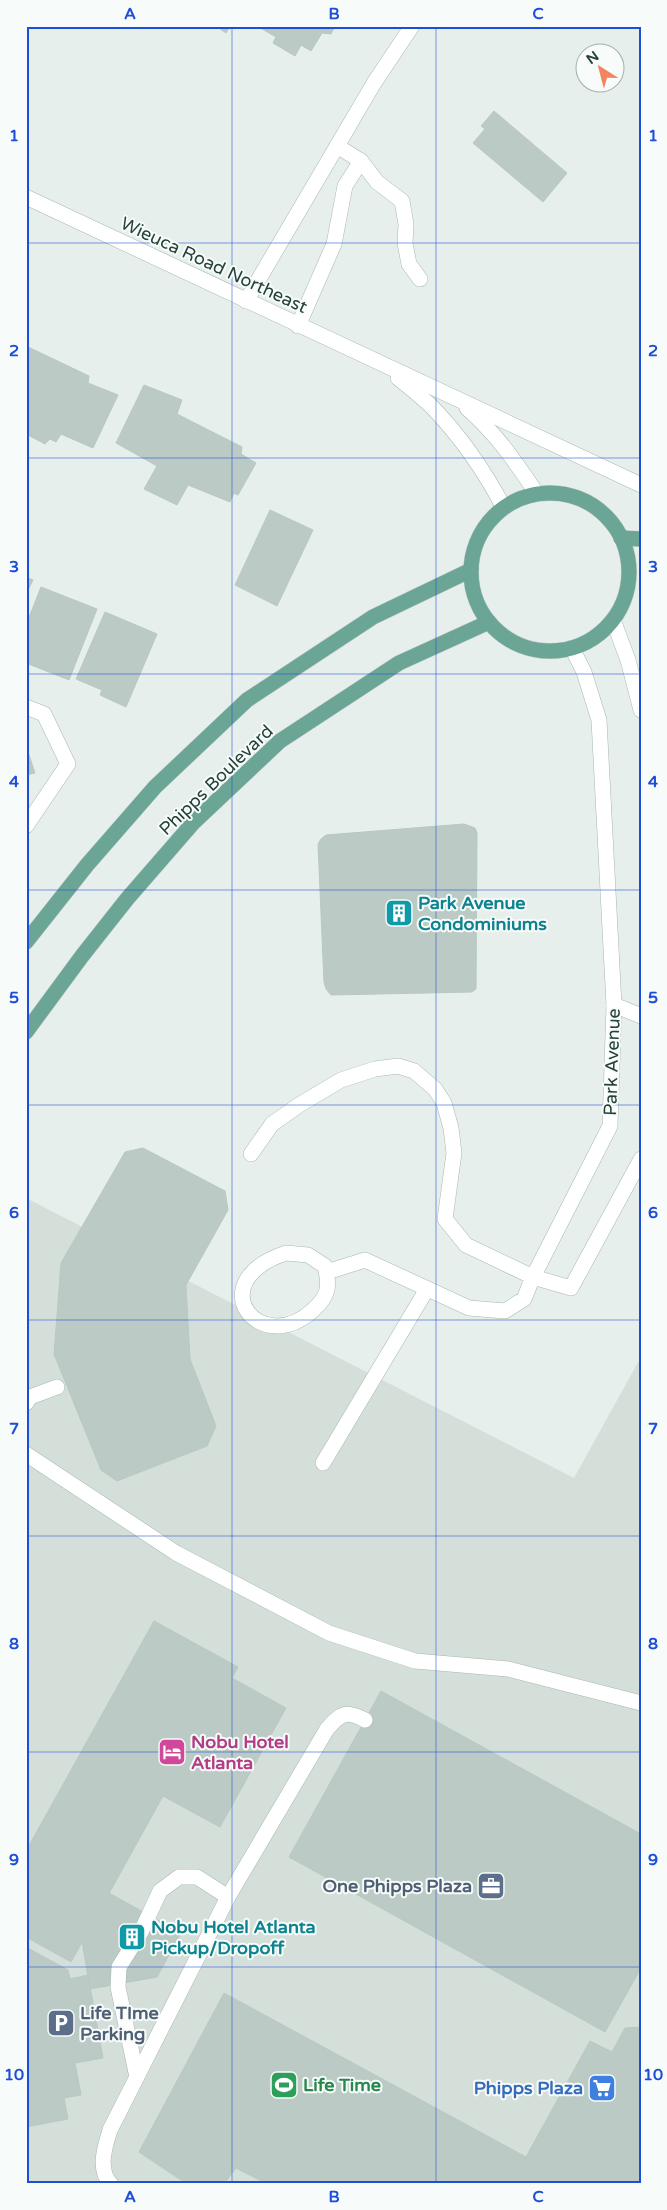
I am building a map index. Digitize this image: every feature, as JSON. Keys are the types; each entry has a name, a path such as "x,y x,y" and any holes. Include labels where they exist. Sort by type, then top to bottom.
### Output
{"main road":[{"path":"545,492 572,495 597,507 614,525 626,548 634,591 625,598 613,620 595,638 572,648 546,651 521,646 500,634 482,614 472,588 471,561 479,535 496,513 519,499 537,494 545,492"},
{"path":"621,538 641,539"},
{"name":"Phipps Boulevard","path":"26,942 87,865 155,787 248,700 373,617 471,570"},
{"name":"Phipps Boulevard","path":"26,1032 122,906 193,823 280,741 399,663 489,622"}],"street":[{"path":"246,301 374,83 412,26"},
{"path":"337,146 361,161 378,182 402,201 406,224 405,242 409,264 420,279"},
{"path":"298,326 334,244 345,186 361,161"},
{"name":"Wieuca Road Northeast","path":"26,197 385,367 454,397 641,485"},
{"name":"Wieuca Road Northeast","path":"385,367 432,407 465,447 504,508"},
{"name":"Wieuca Road Northeast","path":"454,397 490,429 511,454 537,494"},
{"path":"613,620 628,660 641,710"},
{"name":"Park Avenue","path":"327,1272 365,1260 469,1308 505,1311 524,1299 533,1277 610,1126 614,1005 599,720 584,672 572,648"},
{"path":"26,707 44,714 68,764 26,826"},
{"path":"614,1005 641,1016"},
{"path":"251,1154 272,1124 299,1105 341,1080 374,1068 398,1066 414,1071 435,1089 444,1103 451,1128 454,1153 445,1220 466,1244 533,1277 570,1288 641,1159"},
{"path":"286,1253 308,1255 325,1266 327,1272 329,1286 322,1302 308,1315 287,1325 270,1326 253,1319 243,1304 242,1287 252,1270 269,1258 286,1253"},
{"path":"323,1463 427,1289"},
{"path":"26,1403 30,1397 58,1387"},
{"path":"26,1454 176,1553 329,1634 415,1660 508,1669 641,1703"},
{"path":"109,2183 104,2165 104,2150 110,2130 228,1897 327,1729 336,1718 346,1714 354,1714 365,1720"},
{"path":"137,2077 118,1987 119,1967 141,1932 160,1891 180,1877 197,1877 228,1897"},
{"path":"127,2026 132,2034 140,2037 149,2036 164,2022"}],"shaded area":[{"path":"26,1198 574,1478 641,1357 641,2184 26,2184"}],"building":[{"path":"216,26 230,26 226,33"},
{"path":"257,26 335,26 331,34 322,33 311,51 301,45 295,56 273,43 276,37"},
{"path":"494,111 567,173 543,202 473,143 485,129 481,126"},
{"path":"26,346 89,376 88,383 118,395 93,448 61,434 56,442 50,439 45,444 26,434"},
{"path":"144,385 182,400 177,414 242,447 241,454 256,463 238,495 234,493 230,502 188,485 177,505 144,489 157,466 116,443"},
{"path":"270,510 313,530 277,606 235,585"},
{"path":"26,577 33,580 26,594"},
{"path":"41,587 97,609 69,680 26,663 26,625"},
{"path":"105,612 157,634 126,707 100,695 102,690 76,679"},
{"path":"26,746 35,773 26,775"},
{"name":"Park Avenue Condominiums","path":"464,824 475,828 477,833 476,989 472,992 331,995 326,989 324,982 318,844 321,839 326,835"},
{"path":"143,1148 225,1191 228,1210 186,1285 190,1359 216,1426 207,1446 117,1481 101,1470 54,1354 61,1263 125,1152"},
{"name":"Nobu Hotel Atlanta","path":"154,1621 238,1667 232,1678 286,1708 220,1827 163,1796 71,1962 26,1937 26,1851"},
{"name":"One Phipps Plaza","path":"381,1691 641,1834 641,1968 605,2032 289,1857"},
{"name":"Nobu Hotel Atlanta Pickup/Dropoff","path":"109,1893 181,1933 157,1977 90,1989 82,1941"},
{"name":"Life TIme Parking","path":"26,1947 68,1970 70,1979 88,1975 103,2058 75,2063 81,2095 64,2098 68,2119 26,2127"},
{"name":"Life Time","path":"224,1993 526,2157 510,2184 267,2184 236,2168 224,2184 188,2184 139,2152"},
{"name":"Phipps Plaza","path":"641,2027 641,2184 511,2184 590,2041 612,2052 625,2028"}],"place":[{"name":"Park Avenue Condominiums","path":"399,913"},
{"name":"Nobu Hotel Atlanta","path":"172,1752"},
{"name":"One Phipps Plaza","path":"491,1886"},
{"name":"Nobu Hotel Atlanta Pickup/Dropoff","path":"132,1937"},
{"name":"Life TIme Parking","path":"61,2023"},
{"name":"Life Time","path":"284,2085"},
{"name":"Phipps Plaza","path":"602,2088"}]}
